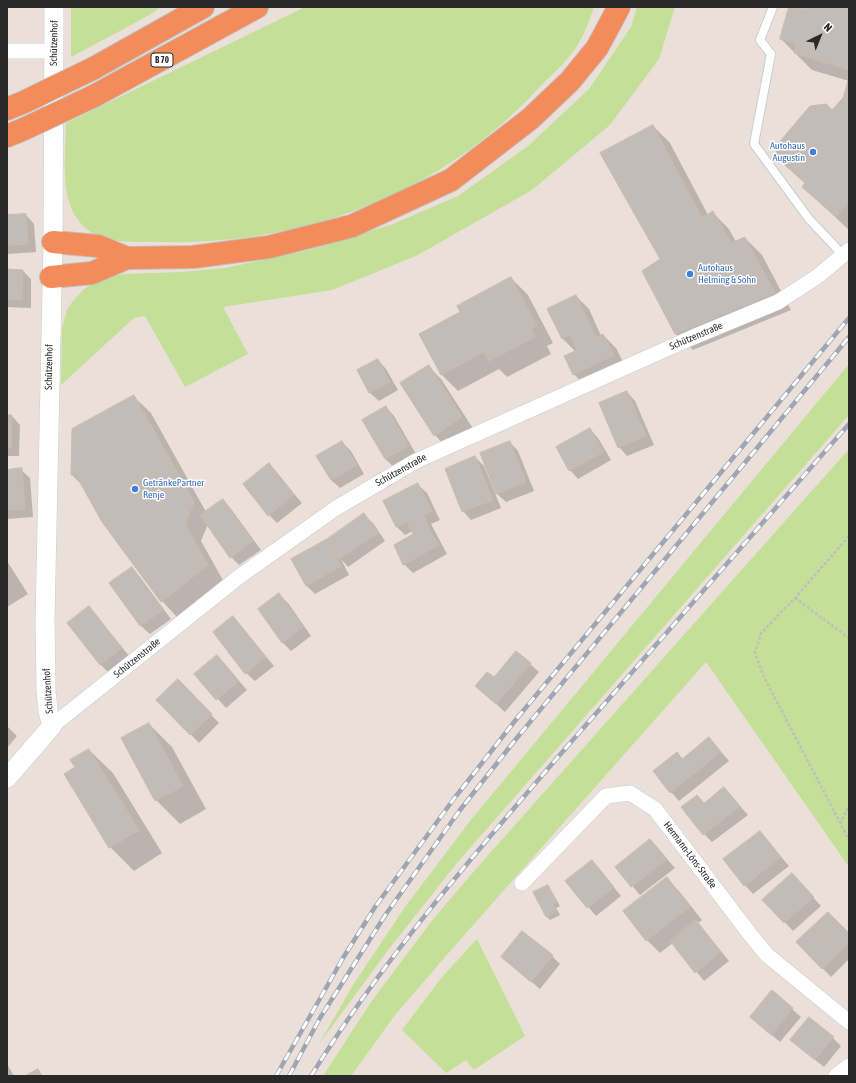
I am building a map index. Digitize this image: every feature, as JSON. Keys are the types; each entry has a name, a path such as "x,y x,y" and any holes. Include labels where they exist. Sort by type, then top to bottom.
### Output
{"highway":[{"name":"B 70","path":"16,105 94,68 203,7"},
{"name":"B 70","path":"15,132 94,96 257,7"},
{"path":"596,48 607,7"},
{"path":"51,277 92,273 127,258 193,257 269,247 352,226 390,210 451,180 530,119 570,81 596,48 619,7"},
{"path":"52,242 98,246 127,258"}],"street":[{"name":"Schützenhof","path":"52,726 48,711 46,690 45,619 52,242 54,7"},
{"path":"7,51 53,51"},
{"name":"Schützenstraße","path":"7,778 29,750 52,726 240,576 342,504 416,460 691,338 778,302 818,276 846,252"},
{"name":"Hermann-Löns-Straße","path":"522,883 606,796 630,793 655,809 749,933 767,954 849,1022"},
{"path":"836,1076 849,1066"}],"lane":[{"path":"773,7 760,40 771,54 754,144 809,219 846,252"}],"path":[{"path":"849,536 795,598 761,633 755,653 762,675 849,840"},
{"path":"795,598 849,638"},
{"path":"840,825 849,806"}],"green space":[{"path":"71,7 161,7 146,17 71,57"},
{"path":"305,7 594,7 584,34 571,55 498,127 457,158 413,185 366,206 317,223 267,234 216,241 117,241 106,239 86,229 72,210 68,199 65,173 66,123"},
{"path":"637,7 675,7 659,59 610,125 532,190 416,256 332,290 223,307 248,354 185,387 145,316 134,318 61,385 62,328 67,310 84,289 102,278 125,274 181,272 225,268 309,250 393,224 458,196 528,146 589,89 631,27"},
{"path":"849,364 849,415 457,863 389,949 319,1044 353,985 405,907 470,821"},
{"path":"849,449 849,867 706,662 395,1015 351,1076 323,1076 371,1002 434,918"},
{"path":"477,939 525,1036 474,1070 466,1060 446,1073 402,1030 442,977"}],"building":[{"path":"789,7 806,9 807,7 849,7 849,70 794,53 796,44 780,39"},
{"name":"Autohaus Augustin","path":"849,77 849,202 836,217 802,187 805,183 777,158 776,146 810,106 826,104 832,110 843,98"},
{"path":"653,125 702,218 713,211 731,243 745,237 775,293 675,334 642,271 660,259 600,153"},
{"path":"26,214 28,244 7,245 7,215"},
{"path":"7,269 23,270 22,300 7,299"},
{"path":"511,277 537,326 531,329 535,337 489,361 484,352 441,375 419,334 460,312 457,306"},
{"path":"576,295 596,337 603,334 614,355 573,375 564,356 577,350 570,335 562,339 547,309"},
{"path":"378,359 390,382 369,393 357,370"},
{"path":"429,365 462,417 434,436 400,383"},
{"path":"627,391 646,436 618,448 599,403"},
{"name":"GetränkePartner Renje","path":"134,395 194,502 185,524 208,565 161,602 102,522 76,475 71,475 72,429"},
{"path":"386,406 409,446 385,459 362,420"},
{"path":"7,415 12,415 11,448 7,448"},
{"path":"590,428 603,452 569,471 556,447"},
{"path":"342,441 357,465 331,480 316,456"},
{"path":"510,441 526,482 496,494 480,453"},
{"path":"475,456 493,500 462,512 445,469"},
{"path":"269,463 294,494 268,516 243,484"},
{"path":"22,468 25,509 7,510 7,470"},
{"path":"418,483 432,511 423,515 431,532 416,539 407,522 396,527 383,501"},
{"path":"223,499 253,541 230,558 200,515"},
{"path":"364,513 378,533 339,559 326,540"},
{"path":"431,532 439,545 403,565 394,545 413,534 416,539"},
{"path":"326,540 341,566 306,586 291,559"},
{"path":"132,567 163,610 140,626 109,583"},
{"path":"279,593 303,627 282,643 258,609"},
{"path":"89,606 122,648 100,665 67,623"},
{"path":"233,616 266,657 245,674 213,632"},
{"path":"516,651 531,663 496,704 475,686 487,672 494,677"},
{"path":"217,655 239,681 216,700 194,674"},
{"path":"178,679 212,714 190,735 156,700"},
{"path":"149,723 183,786 155,801 121,738"},
{"path":"709,737 721,752 670,793 653,771 677,752 682,759"},
{"path":"89,749 139,830 109,848 64,774 75,767 70,760"},
{"path":"724,787 740,806 703,835 681,807 697,795 704,803"},
{"path":"760,831 781,857 744,886 723,859"},
{"path":"650,839 667,859 631,887 615,867"},
{"path":"592,860 614,887 587,908 565,881"},
{"path":"792,873 814,897 784,923 762,900"},
{"path":"667,877 690,907 646,941 623,911"},
{"path":"548,885 557,902 553,904 556,911 546,917 533,892"},
{"path":"828,912 849,933 849,942 837,954 812,927"},
{"path":"696,920 721,952 695,973 670,941"},
{"path":"812,927 837,954 822,969 796,942"},
{"path":"522,931 553,955 531,982 501,957"},
{"path":"772,990 793,1008 771,1035 750,1017"},
{"path":"809,1017 834,1037 815,1060 790,1040"},
{"path":"38,1069 42,1076 25,1076"}],"railway":[{"path":"276,1076 343,958 375,907 453,800 518,717 849,318"},
{"path":"289,1076 320,1018 386,914 460,810 516,739 849,337"},
{"path":"311,1076 338,1033 367,992 397,951 460,872 558,757 849,424"}],"place":[{"name":"Autohaus Augustin","path":"813,152"},
{"name":"Autohaus Helming & Sohn","path":"690,274"},
{"name":"GetränkePartner Renje","path":"135,489"}]}
